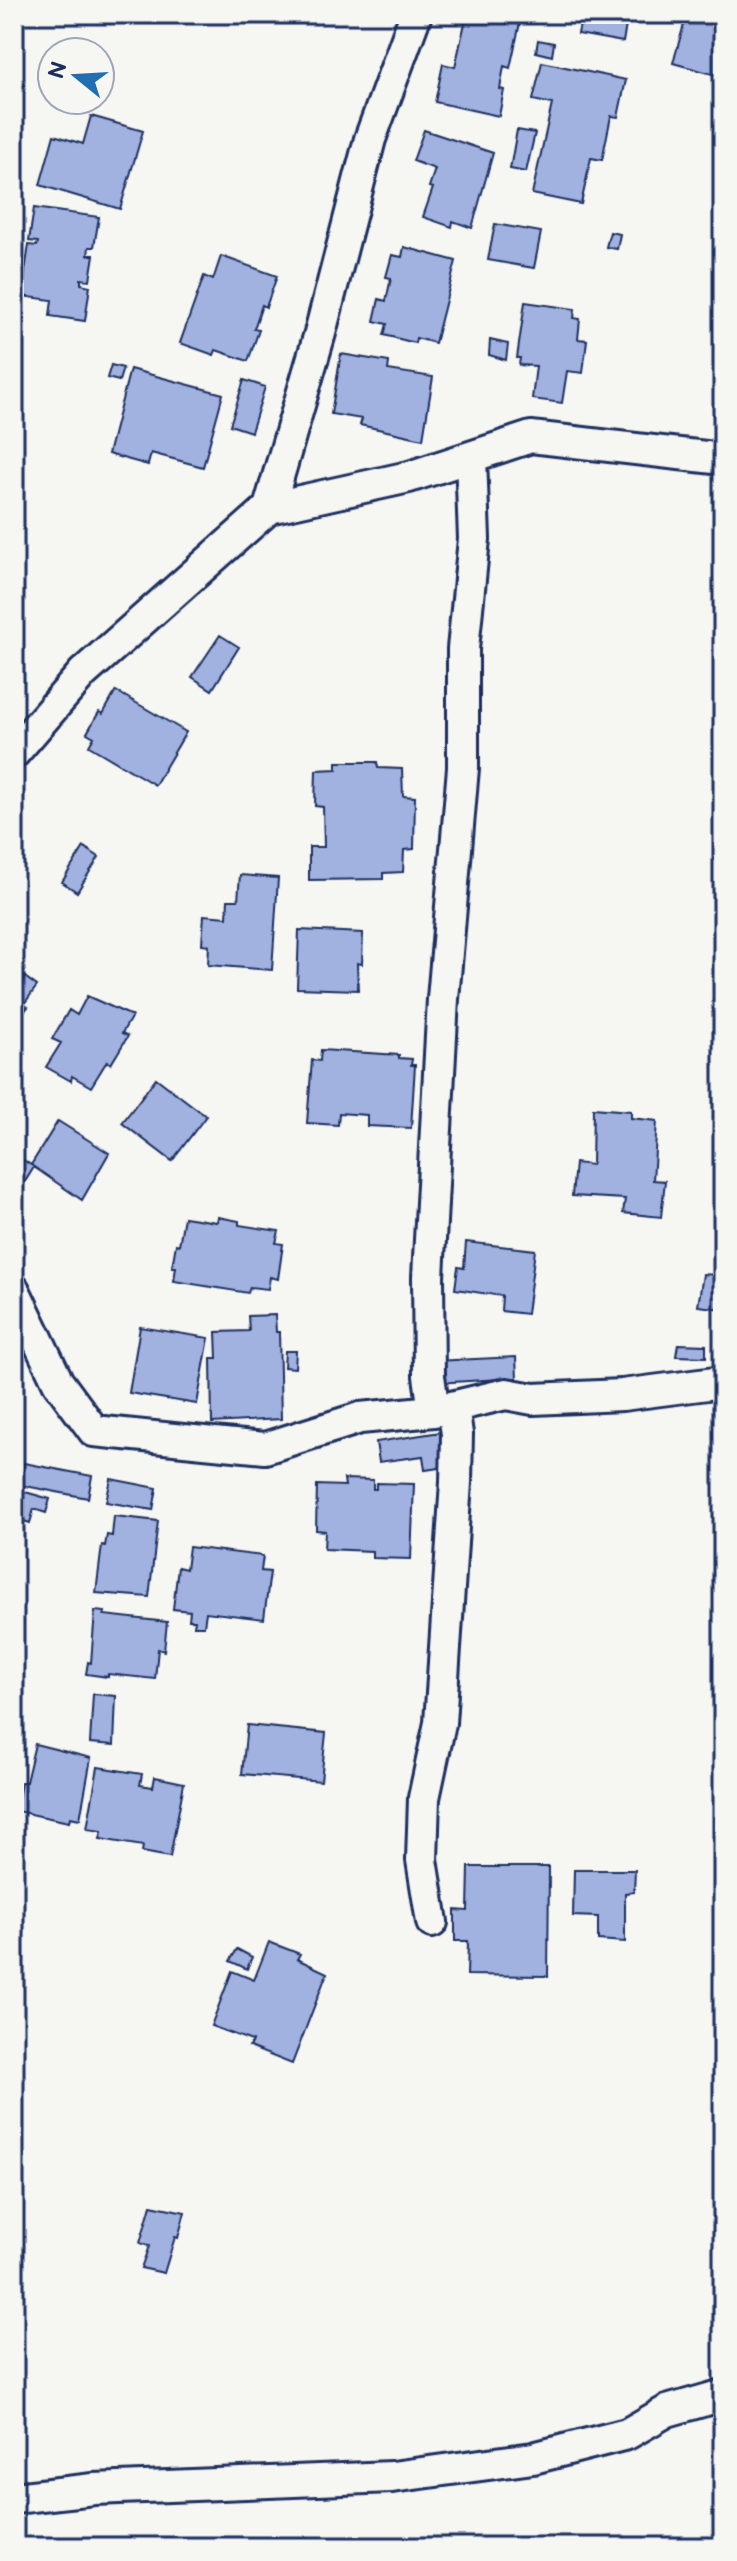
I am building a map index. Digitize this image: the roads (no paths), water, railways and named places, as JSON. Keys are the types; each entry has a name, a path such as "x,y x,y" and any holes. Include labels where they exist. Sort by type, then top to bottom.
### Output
{"street":[{"path":"269,508 320,333 370,139 416,14"},
{"path":"14,753 83,673 269,508 409,477 531,437 723,459"},
{"path":"432,1922 422,1860 424,1798 440,1723 457,1434 429,1376 428,1277 443,999 463,768 463,649 474,539 471,457"},
{"path":"14,1290 58,1382 94,1431 265,1448 360,1418 444,1409 506,1394 533,1399 622,1395 723,1382"},
{"path":"14,2498 110,2488 392,2477 533,2458 627,2434 667,2411 723,2395"}]}
